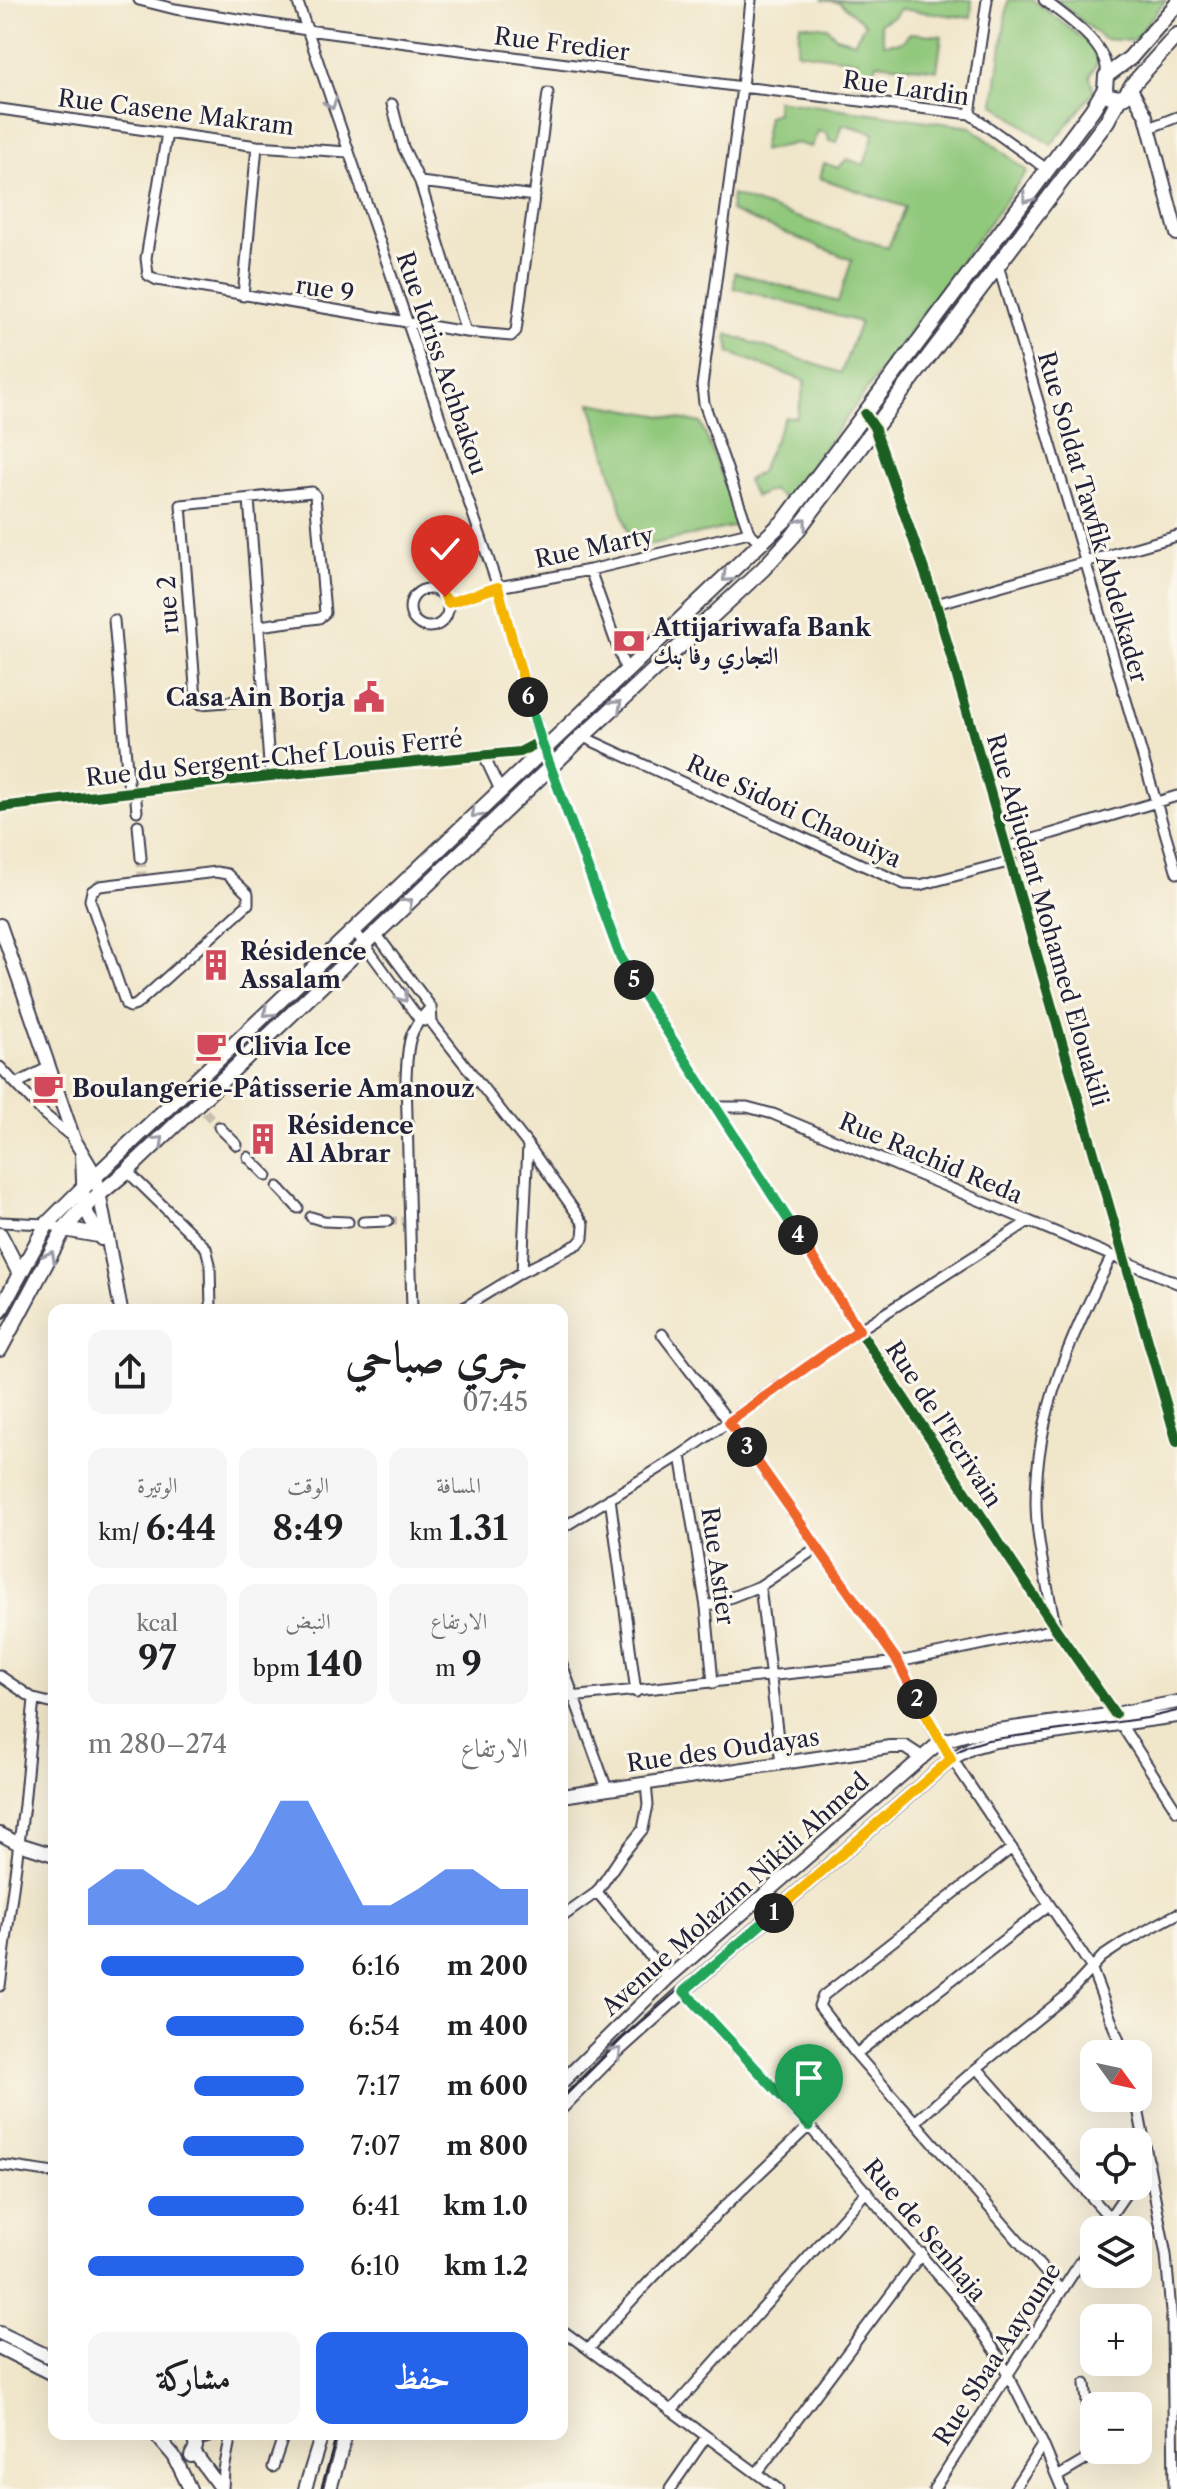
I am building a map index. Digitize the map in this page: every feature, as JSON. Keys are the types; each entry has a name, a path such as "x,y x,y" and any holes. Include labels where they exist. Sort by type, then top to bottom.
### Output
{"main road":[{"path":"0,1349 64,1229 84,1207 201,1108 371,939 763,569 793,536 870,421 1048,170 1107,79 1130,58 1177,4"},
{"path":"0,1311 47,1224 500,790 543,745 565,730 762,544 870,421 998,265 1126,92 1177,35"},
{"path":"1107,79 1117,70 1125,71 1130,77 1126,92"},
{"path":"1107,79 1111,96 1126,92"},
{"path":"64,1229 98,1235"},
{"path":"0,1235 20,1274"}],"street":[{"name":"Rue Fredier","path":"139,0 307,30 742,87"},
{"name":"Rue Idriss Achbakou","path":"297,0 498,587 551,769"},
{"path":"751,0 702,386 709,417 749,532 762,544"},
{"path":"970,114 987,0"},
{"path":"1044,0 1098,46 1108,66 1107,79"},
{"name":"Rue Lardin","path":"742,87 970,114 1048,170"},
{"path":"1126,92 1147,122 1177,234"},
{"path":"420,182 535,196 548,93"},
{"path":"392,104 403,147 420,182 466,332"},
{"name":"Rue Casene Makram","path":"0,109 257,146 348,152"},
{"path":"1147,122 1175,118"},
{"name":"rue 9","path":"167,133 146,258 148,275 157,280 243,296 466,332 511,336 514,334 535,196"},
{"path":"243,296 257,146"},
{"name":"Rue Soldat Tawfik Abdelkader","path":"998,265 1177,873"},
{"name":"Rue Adjudant Mohamed Elouakili","path":"870,421 936,604 1177,1442"},
{"path":"259,626 319,618 325,613 314,493 249,499 270,776"},
{"name":"rue 2","path":"249,499 182,504 181,507 196,699 201,704 264,699"},
{"name":"Rue Marty","path":"448,603 498,587 590,570 749,532"},
{"path":"936,604 1177,536"},
{"path":"590,570 626,671"},
{"path":"420,591 440,592 448,603 447,618 436,627 422,626 412,617 411,602 420,591"},
{"path":"114,620 132,792 137,811"},
{"name":"Rue Sidoti Chaouiya","path":"565,730 904,884 920,885 1012,861"},
{"name":"Rue du Sergent-Chef Louis Ferré","path":"0,807 270,776 520,752 543,745"},
{"path":"484,756 500,790"},
{"name":"Rue de l'Ecrivain","path":"551,769 620,956 859,1330 1177,1811"},
{"path":"1007,847 1177,796"},
{"path":"138,825 141,858"},
{"path":"220,872 227,874 248,894 249,900 136,1005 130,1007 125,1002 90,895 100,886 143,878 220,872"},
{"path":"0,925 74,1139 96,1176 120,1304"},
{"path":"359,925 431,1007 432,1023 528,1145 584,1224 585,1232 578,1244 522,1272 470,1304"},
{"path":"359,925 371,939 419,1019 432,1023"},
{"path":"412,1304 408,1221 408,1041 411,1030 431,1007"},
{"path":"0,1067 45,1115 74,1139"},
{"path":"16,1084 49,1067"},
{"name":"Rue Rachid Reda","path":"716,1107 747,1107 773,1114 1177,1283"},
{"path":"219,1127 237,1145"},
{"path":"522,1272 528,1145"},
{"path":"82,1153 84,1207 108,1248"},
{"path":"248,1157 267,1176"},
{"path":"127,1171 206,1248 210,1264 211,1304"},
{"path":"278,1187 298,1208"},
{"path":"311,1217 348,1222"},
{"path":"363,1222 388,1221"},
{"path":"568,1524 681,1455 859,1330 1029,1221"},
{"path":"0,1222 47,1224 64,1229"},
{"path":"568,1697 898,1662 1056,1629 1036,1502 1040,1452 1051,1396 1067,1351 1112,1256"},
{"path":"662,1334 729,1422 898,1662 940,1742 1091,1967 1119,2040"},
{"name":"Rue Astier","path":"681,1455 706,1607 713,1683"},
{"path":"610,1498 636,1692"},
{"path":"706,1607 760,1586 818,1547"},
{"path":"760,1586 781,1764"},
{"path":"0,1676 34,1699 48,1702"},
{"path":"568,1680 607,1789"},
{"path":"0,1986 34,1699"},
{"path":"951,1759 973,1747 995,1741 1118,1720 1177,1702"},
{"path":"940,1742 968,1734 1177,1716"},
{"name":"Avenue Molazim Nikili Ahmed","path":"568,2076 668,1978 940,1742"},
{"name":"Rue des Oudayas","path":"568,1795 890,1747 905,1747 917,1762"},
{"name":"Avenue Molazim Nikili Ahmed","path":"568,2101 615,2053 684,1991 951,1759"},
{"path":"568,1913 597,1892 643,1829 648,1805 646,1784"},
{"path":"0,1834 48,1853"},
{"path":"1012,1848 823,1996 819,2006 856,2054 1061,2290"},
{"path":"597,1892 668,1978"},
{"path":"856,2054 1049,1905"},
{"path":"915,2122 1067,1995 1091,1967 1123,1943 1177,1914"},
{"name":"Rue de Senhaja","path":"684,1991 922,2253 975,2320 1009,2375 1062,2489"},
{"path":"977,2068 1108,2216"},
{"path":"589,2349 634,2294 672,2255 809,2126"},
{"path":"0,2165 48,2172"},
{"path":"1152,2178 1166,2255 1172,2323 1174,2489"},
{"path":"671,2411 867,2191"},
{"path":"757,2473 922,2253"},
{"name":"Rue Sbaa Aayoune","path":"934,2489 1080,2262"},
{"path":"0,2333 48,2356"},
{"path":"568,2334 778,2489"},
{"path":"0,2348 48,2372"},
{"path":"1057,2477 1084,2461 1092,2446 1085,2384"},
{"path":"670,2489 706,2437"},
{"path":"222,2489 230,2440"},
{"path":"273,2467 282,2440"},
{"path":"305,2489 320,2440"},
{"path":"330,2489 344,2440"},
{"path":"172,2441 185,2458 194,2442 222,2489"},
{"path":"172,2441 190,2489"},
{"path":"1014,2489 1043,2444"}],"green space":[{"path":"822,0 972,0 971,18 900,9 894,17 880,23 884,44 902,42 910,33 942,36 937,70 877,63 871,84 855,83 857,60 797,52 800,24 827,27 836,37 854,42 865,24 839,2"},
{"path":"1008,0 1033,0 1085,40 1095,44 1098,61 1090,76 1094,92 1051,145 994,104"},
{"path":"1056,0 1166,0 1133,41 1104,39"},
{"path":"776,100 971,127 1027,171 786,500 772,490 755,497 747,480 760,472 785,417 797,417 805,381 730,353 727,334 841,373 860,322 734,288 735,272 838,302 852,260 730,211 732,195 888,248 905,207 820,178 824,163 838,168 847,159 864,165 874,133 843,124 837,142 829,141 828,134 818,131 811,147 796,143 762,151 768,116 777,113"},
{"path":"591,403 701,423 741,525 633,548"}],"tunnel":[{"path":"141,858 142,875"},
{"path":"205,1112 219,1127"},
{"path":"388,1221 406,1221"}],"tram line":[{"path":"568,2093 622,2039 944,1759 968,1746 988,1740 1177,1711"},
{"path":"321,2489 335,2440"}],"cycle path":[{"path":"865,414 874,427 936,604 1177,1442"},
{"path":"0,807 270,776 520,752 541,741 627,970 859,1330 1115,1714"}],"place":[{"name":"Attijariwafa Bank التجاري وفا بنك","path":"629,641"},
{"name":"Casa Ain Borja","path":"369,697"},
{"name":"Résidence Assalam","path":"216,965"},
{"name":"Clivia Ice","path":"211,1046"},
{"name":"Boulangerie-Pâtisserie Amanouz","path":"48,1088"},
{"name":"Résidence Al Abrar","path":"263,1139"}],"route":[{"path":"445,597 448,603 498,587 541,741 620,956 859,1330 729,1422 898,1662 951,1759 684,1991 809,2126"}]}
